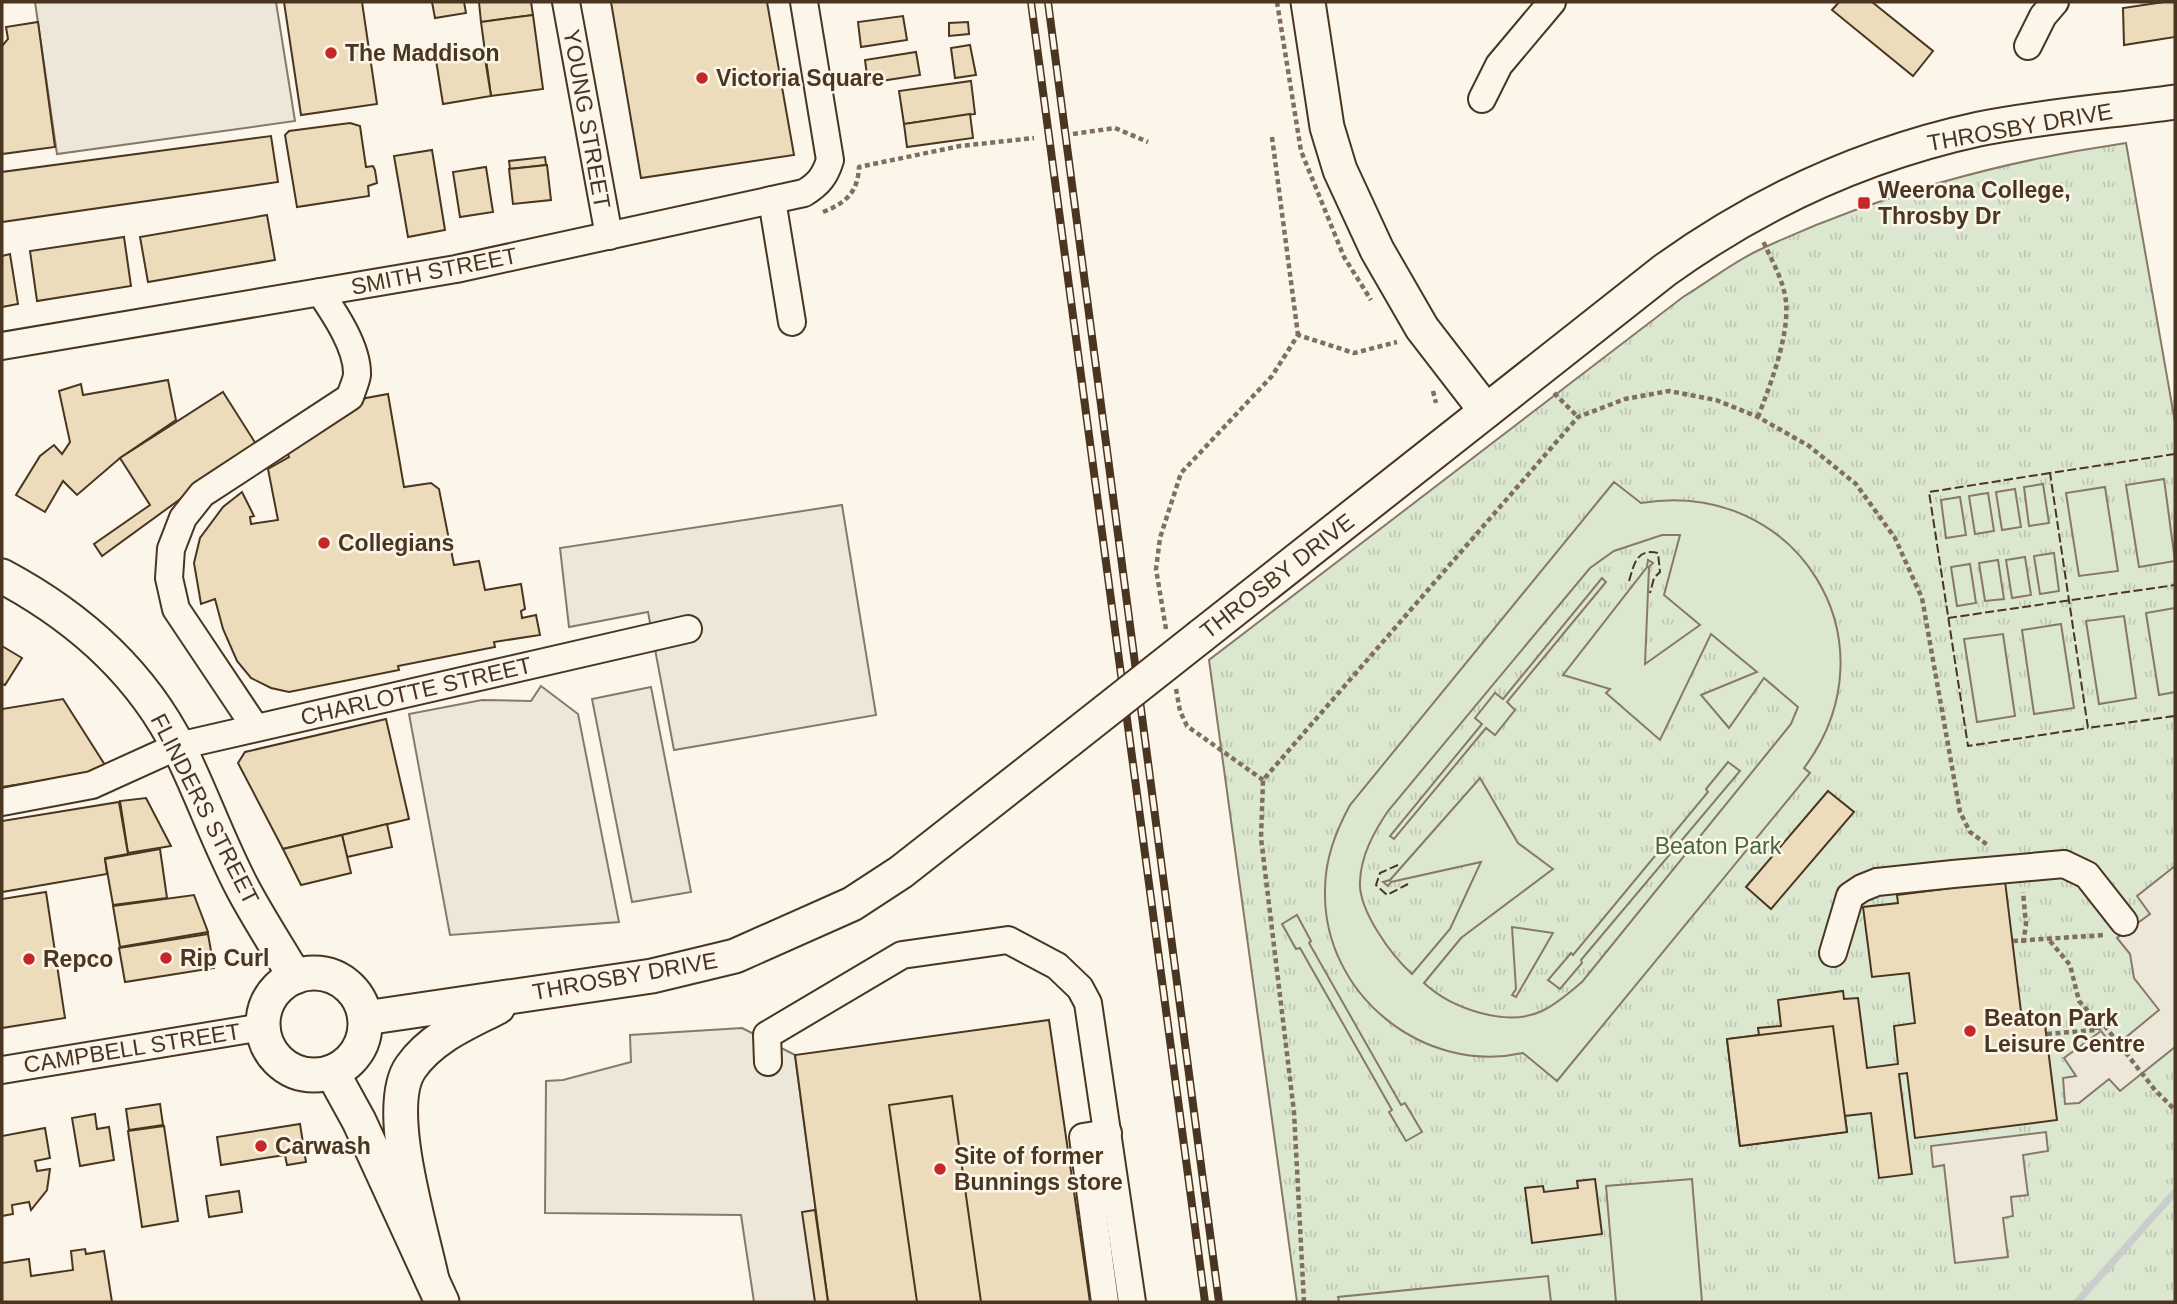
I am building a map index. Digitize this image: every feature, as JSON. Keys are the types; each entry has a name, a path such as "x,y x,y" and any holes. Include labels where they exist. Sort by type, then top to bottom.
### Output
{"main road":[{"path":"1308,2 1327,128 1340,170 1377,250 1422,328 1486,411"},
{"name":"THROSBY DRIVE","path":"365,1018 652,976 736,956 852,904 901,872 1665,270 1706,241 1752,214 1847,168 1939,138 2023,122 2175,102"},
{"name":"FLINDERS STREET","path":"2,576 51,606 114,655 140,686 178,746 243,888 295,977"},
{"path":"320,974 337,979 352,990 365,1018 361,1045 351,1059 332,1072 309,1076 292,1071 277,1060 265,1040 262,1027 266,1005 276,990 295,977 320,974"},
{"path":"437,1291 404,1149 399,1116 401,1090 411,1066 429,1046 519,995"},
{"path":"332,1072 359,1121 437,1291"}],"street":[{"name":"YOUNG STREET","path":"566,2 609,236"},
{"name":"SMITH STREET","path":"2,346 456,269 804,193 817,185 826,174 830,160 804,2"},
{"path":"1482,99 1499,65 1552,2"},
{"path":"2028,46 2043,16 2055,2"},
{"path":"772,200 792,322"},
{"path":"255,727 176,609 169,578 171,549 183,518 202,494 349,397 357,376 354,359 332,310 320,292"},
{"name":"CHARLOTTE STREET","path":"2,802 83,787 178,746 688,629"},
{"path":"1833,953 1850,896 1862,888 1877,882 2014,868 2064,864 2077,868 2087,875 2118,928"},
{"path":"768,1062 767,1035 902,955 1008,940 1057,967 1080,988 1088,1003 1132,1302"},
{"name":"CAMPBELL STREET","path":"2,1070 262,1027"},
{"path":"1105,1302 1083,1138 1108,1133"}],"path":[{"path":"1277,2 1296,134"},
{"path":"1073,134 1115,128 1148,142"},
{"path":"1167,634 1156,569 1160,538 1181,473 1272,376 1298,335 1272,137"},
{"path":"859,167 960,146 1034,138"},
{"path":"1752,214 1785,293 1784,323 1774,376 1758,417"},
{"path":"1298,335 1354,353 1397,342"},
{"path":"1551,390 1578,417"},
{"path":"1304,1302 1294,1112 1261,838 1263,780 1578,417 1625,399 1669,391 1716,400 1758,417 1809,446 1856,484 1895,538 1922,598 1960,812 1970,832 2014,868 2026,925 2023,943"},
{"path":"1176,685 1180,711 1187,726 1263,780"},
{"path":"2013,941 2050,941 2118,928"},
{"path":"2050,941 2070,965 2079,1001 2095,1019 2096,1030"},
{"path":"2047,1034 2096,1030 2104,1025 2175,1110"}],"green space":[{"name":"Beaton Park","path":"2126,143 2175,422 2175,1302 1297,1302 1209,660 1683,297 1749,255 1847,213 1939,183 2032,160"},
{"path":"2164,479 2175,561 2139,567 2126,485"},
{"path":"1614,482 1641,503 1696,502 1745,516 1786,542 1816,578 1835,621 1840,669 1831,719 1804,768 1810,773 1557,1081 1523,1053 1486,1057 1450,1051 1416,1039 1386,1019 1360,993 1341,963 1329,928 1325,891 1332,846 1350,805","holes":["1662,535 1680,535 1664,595 1700,625 1645,664 1649,567 1653,563 1648,560 1647,567 1563,675 1610,689 1606,693 1660,740 1711,634 1757,672 1701,695 1729,728 1764,678 1798,707 1791,724 1582,982 1568,994 1542,1011 1528,1016 1512,1017 1480,1013 1449,1000 1424,983 1461,938 1553,869 1518,843 1480,778 1390,880 1383,882 1388,886 1391,882 1481,862 1450,929 1412,974 1377,931 1364,905 1360,881 1363,862 1373,836 1388,811 1590,568 1614,551"]},
{"path":"2043,484 2049,523 2029,526 2024,487"},
{"path":"2105,487 2118,571 2079,576 2066,493"},
{"path":"2015,489 2021,527 2002,530 1996,492"},
{"path":"1988,493 1994,531 1975,534 1969,496"},
{"path":"1960,497 1966,535 1946,538 1941,500"},
{"path":"2054,553 2059,591 2040,594 2034,556"},
{"path":"2025,557 2031,595 2012,598 2006,560"},
{"path":"1998,560 2004,599 1985,601 1979,563"},
{"path":"1970,564 1976,603 1957,606 1951,567"},
{"path":"1602,578 1606,582 1507,702 1515,710 1495,735 1486,728 1394,839 1390,836 1482,724 1475,718 1495,693 1503,699"},
{"path":"2175,608 2175,692 2159,695 2146,613"},
{"path":"2124,616 2136,698 2099,704 2086,621"},
{"path":"2061,624 2074,708 2034,714 2022,630"},
{"path":"2003,634 2015,716 1977,722 1964,639"},
{"path":"1728,762 1740,771 1581,960 1582,963 1560,989 1548,980 1571,953 1573,955 1708,792 1706,789"},
{"path":"1297,915 1311,941 1309,943 1401,1105 1405,1103 1422,1132 1406,1141 1389,1112 1392,1110 1300,948 1296,949 1282,924"},
{"path":"1512,927 1553,933 1516,997 1512,995 1516,989"},
{"path":"1692,1179 1702,1302 1616,1302 1606,1186"},
{"path":"1548,1276 1551,1302 1339,1302 1338,1297"}],"shaded area":[{"path":"35,2 276,2 295,121 57,154"},
{"path":"842,505 876,715 674,750 648,612 569,627 560,548"},
{"path":"541,686 578,714 619,922 450,935 409,714 482,700 531,701"},
{"path":"651,687 691,892 632,902 592,699"},
{"path":"2175,866 2175,1047 2120,1091 2109,1079 2079,1103 2065,1104 2063,1078 2076,1076 2064,1058 2101,1031 2114,1047 2159,1010 2134,978 2130,954 2117,938 2150,914 2137,896"},
{"path":"742,1028 795,1055 828,1302 754,1302 741,1215 545,1213 546,1081 563,1080 631,1062 630,1035"},
{"path":"2046,1132 2048,1151 2023,1155 2028,1195 2011,1197 2013,1216 2003,1218 2008,1257 1955,1263 1944,1165 1933,1167 1931,1146"}],"building":[{"name":"The Maddison","path":"284,2 362,2 377,104 301,115"},
{"path":"432,2 464,2 466,13 435,18"},
{"path":"479,2 531,2 533,15 481,22"},
{"name":"Victoria Square","path":"611,2 767,2 794,155 641,178"},
{"path":"1839,2 1872,2 1933,51 1913,76 1832,10"},
{"path":"2175,2 2175,37 2124,45 2123,8"},
{"path":"533,15 543,89 491,96 481,22"},
{"path":"903,16 907,40 861,47 858,22"},
{"path":"38,22 55,147 2,154 2,46 8,39 6,27"},
{"path":"968,22 969,34 949,36 949,23"},
{"path":"970,45 976,75 955,78 951,48"},
{"path":"484,52 491,96 443,104 436,60"},
{"path":"916,52 920,75 868,83 865,60"},
{"path":"971,81 975,114 904,124 899,91"},
{"path":"970,114 973,138 907,147 904,124"},
{"path":"350,123 360,126 366,167 373,166 375,170 377,183 368,186 369,196 297,207 285,135 289,131"},
{"path":"271,136 278,182 2,222 2,172"},
{"path":"432,150 445,230 408,237 394,156"},
{"path":"545,157 546,165 510,169 509,161"},
{"path":"547,165 551,200 513,204 509,169"},
{"path":"486,167 493,212 460,217 453,172"},
{"path":"267,215 275,260 148,282 140,237"},
{"path":"124,237 131,286 37,301 30,251"},
{"path":"10,254 18,304 2,307 2,256"},
{"path":"168,380 176,420 120,458 77,495 63,481 45,512 16,495 40,456 54,445 62,454 70,442 59,391 81,384 83,395"},
{"path":"223,392 256,444 102,556 94,544 150,505 120,458"},
{"name":"Collegians","path":"388,394 404,487 431,483 439,489 454,565 479,561 485,590 521,584 525,609 521,611 522,618 536,615 540,635 494,642 495,647 398,666 399,670 289,692 271,688 251,678 237,661 223,629 215,599 201,604 194,563 200,538 223,507 242,492 254,516 250,517 251,524 278,520 268,469 289,457 286,450 366,398"},
{"path":"2,646 22,658 5,685 2,684"},
{"path":"63,699 105,765 102,772 2,787 2,709"},
{"path":"386,719 409,819 283,849 238,763 245,752"},
{"path":"1828,791 1854,812 1771,909 1746,887"},
{"path":"146,798 171,846 128,853 120,801"},
{"path":"119,802 128,854 105,858 107,874 2,892 2,821"},
{"path":"387,824 392,847 347,857 342,835"},
{"path":"342,835 351,873 301,885 283,849"},
{"path":"160,849 167,898 113,905 105,859"},
{"name":"Beaton Park Leisure Centre","path":"2005,881 2022,1020 2044,1017 2057,1120 1915,1138 1907,1073 1899,1074 1912,1174 1879,1178 1871,1113 1845,1116 1847,1132 1740,1146 1727,1039 1759,1035 1758,1028 1781,1026 1778,1000 1843,991 1844,999 1858,998 1867,1068 1898,1064 1894,1026 1915,1023 1909,973 1872,977 1863,907 1898,903 1897,895"},
{"name":"Repco","path":"46,892 65,1018 2,1028 2,899"},
{"path":"194,895 208,932 120,947 113,906"},
{"name":"Rip Curl","path":"208,934 214,968 125,982 119,948"},
{"name":"Site of former Bunnings store","path":"1049,1020 1090,1302 828,1302 795,1055"},
{"path":"1833,1026 1847,1132 1740,1146 1727,1039"},
{"path":"952,1096 981,1302 917,1302 889,1105"},
{"path":"160,1104 163,1125 129,1130 126,1109"},
{"path":"95,1114 97,1129 109,1127 114,1160 80,1166 72,1118"},
{"name":"Carwash","path":"300,1124 306,1162 287,1165 285,1155 221,1165 217,1137"},
{"path":"164,1126 178,1221 142,1227 128,1131"},
{"path":"45,1128 50,1158 35,1161 37,1171 50,1169 47,1190 31,1210 29,1202 12,1205 13,1214 2,1216 2,1136"},
{"path":"1595,1179 1602,1234 1532,1243 1525,1188 1543,1186 1544,1192 1578,1188 1577,1181"},
{"path":"239,1191 242,1212 209,1217 206,1196"},
{"path":"815,1210 828,1302 815,1302 802,1212"},
{"path":"85,1249 86,1254 104,1251 112,1302 2,1302 2,1263 29,1259 31,1276 73,1270 71,1251"}],"waterway":[{"path":"2077,1302 2175,1192"}],"railway":[{"path":"1031,2 1205,1302"},
{"path":"1048,2 1219,1302"}],"fence":[{"path":"2175,454 2050,473 2088,728 2175,716"},
{"path":"2050,473 1929,492 1968,746 2088,728"},
{"path":"1629,581 1640,555 1658,553 1660,572 1654,578 1650,593"},
{"path":"1948,618 2175,585"},
{"path":"1398,865 1380,873 1376,885 1387,895 1408,884"}],"place":[{"name":"The Maddison","path":"331,53"},
{"name":"Victoria Square","path":"702,78"},
{"name":"Weerona College, Throsby Dr","path":"1864,203"},
{"name":"Collegians","path":"324,543"},
{"name":"Rip Curl","path":"166,958"},
{"name":"Repco","path":"29,959"},
{"name":"Beaton Park Leisure Centre","path":"1970,1031"},
{"name":"Carwash","path":"261,1146"},
{"name":"Site of former Bunnings store","path":"940,1169"}]}
